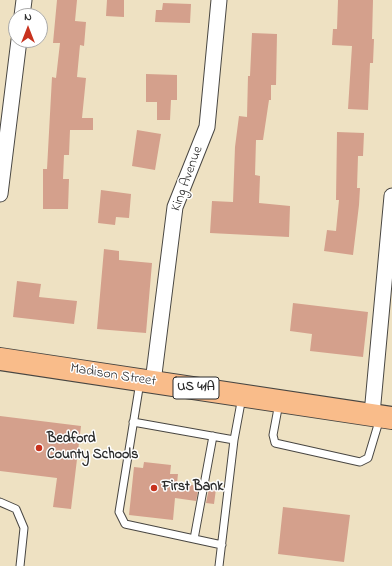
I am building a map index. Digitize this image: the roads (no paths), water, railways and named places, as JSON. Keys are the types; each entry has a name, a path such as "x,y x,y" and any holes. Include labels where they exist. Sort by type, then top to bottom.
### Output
{"main road":[{"name":"Madison Street","path":"0,359 382,416"}],"street":[{"name":"King Avenue","path":"146,381 175,207 207,127 219,0"},
{"path":"0,194 18,48"},
{"path":"382,416 392,196"}],"lane":[{"path":"146,381 133,422 119,512 125,524 222,545"},
{"path":"219,566 234,440 242,395"},
{"path":"280,400 274,435 275,443 360,462 368,458 382,416"},
{"path":"133,422 234,440"},
{"path":"194,539 213,436"},
{"path":"0,502 16,508 24,528 20,566"}],"place":[{"name":"Bedford County Schools","path":"39,448"},
{"name":"First Bank","path":"154,488"}]}
